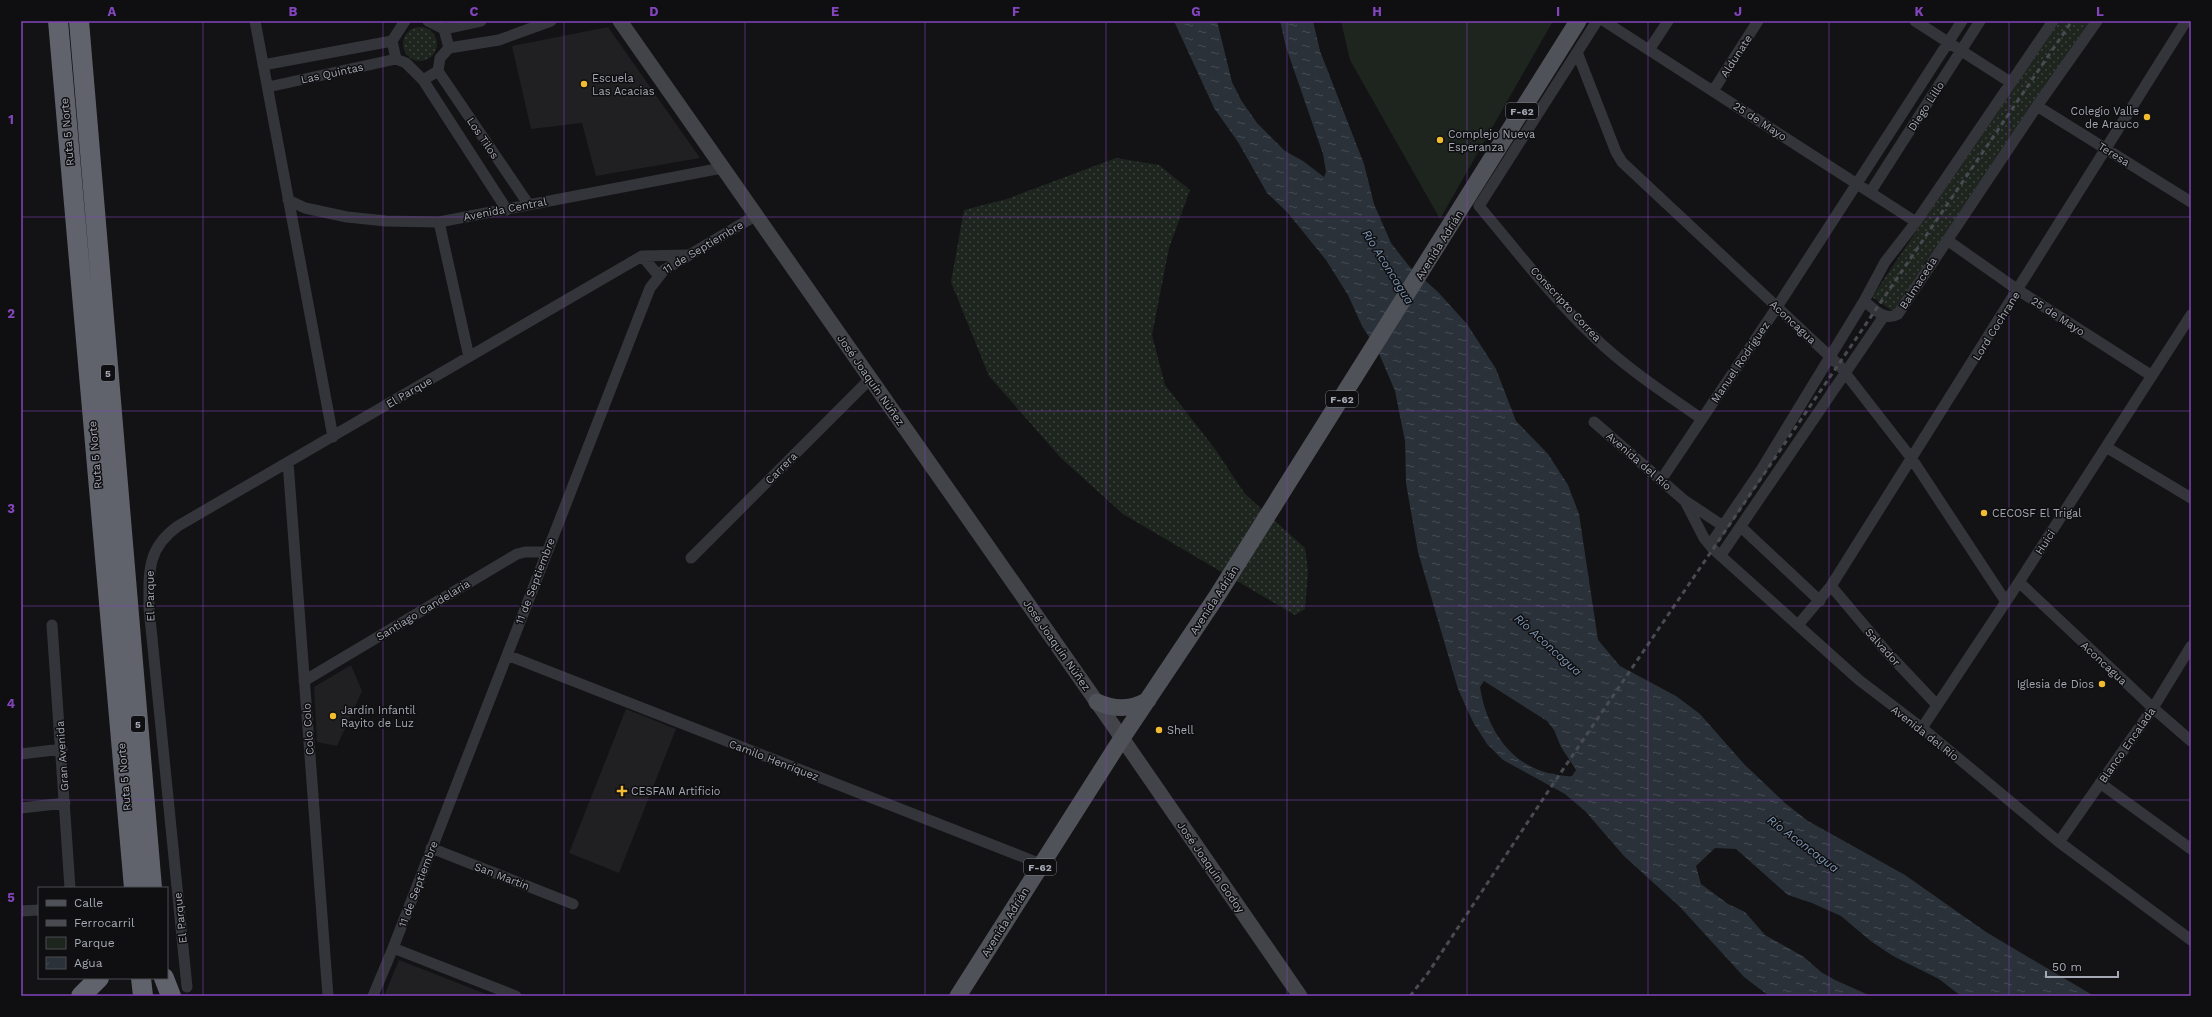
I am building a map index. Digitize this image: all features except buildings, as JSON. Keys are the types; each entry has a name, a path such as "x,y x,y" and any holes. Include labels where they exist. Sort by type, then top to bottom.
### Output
{"highway":[{"name":"Ruta 5 Norte","path":"58,21 133,885"},
{"name":"Ruta 5 Norte","path":"79,21 152,887"},
{"path":"81,996 98,979"},
{"path":"141,979 143,996"},
{"path":"160,979 162,996"},
{"path":"165,979 179,992"}],"main road":[{"name":"F-62","path":"1473,204 1578,21"},
{"name":"Avenida Adrián","path":"958,996 1122,738 1217,596 1473,204"},
{"path":"1097,702 1120,708 1135,706 1148,700"}],"street":[{"path":"255,21 333,437"},
{"path":"396,59 392,41 405,21"},
{"path":"428,21 444,29 481,21"},
{"path":"423,80 438,71 440,58 449,48 498,40 551,21"},
{"name":"José Joaquín Núñez","path":"620,21 755,216 1122,738"},
{"path":"1473,204 1577,52 1596,21"},
{"name":"25 de Mayo","path":"1604,21 1916,222"},
{"path":"1649,50 1668,21"},
{"name":"Aldunate","path":"1713,91 1758,21"},
{"path":"1915,21 2010,82"},
{"name":"Diego Lillo","path":"1857,184 1962,21"},
{"name":"Diego Lillo","path":"1871,192 1980,21"},
{"path":"1710,545 1761,470 1864,301 1886,262 1916,222 2052,21"},
{"name":"Balmaceda","path":"1884,316 1894,317 1898,314 2037,106 2097,21"},
{"name":"Lord Cochrane","path":"1798,625 1820,601 1831,586 2107,150 2186,21"},
{"path":"444,29 449,48"},
{"name":"Las Quintas","path":"263,65 392,41"},
{"name":"Aconcagua","path":"1577,52 1616,152 1622,162 1845,372 1912,459 2006,602"},
{"name":"Las Quintas","path":"268,87 396,59"},
{"name":"Los Tilos","path":"396,59 406,63 423,80 507,210"},
{"name":"Los Tilos","path":"438,71 529,205"},
{"name":"Teresa","path":"2037,106 2191,202"},
{"name":"Avenida Central","path":"288,200 305,208 347,217 386,221 440,222 722,168"},
{"name":"Manuel Rodríguez","path":"1661,480 1777,307 1857,184"},
{"name":"Conscripto Correa","path":"1473,204 1593,336 1650,383 1702,419"},
{"name":"11 de Septiembre","path":"373,996 650,288 658,275 686,255 755,216"},
{"path":"440,222 469,357"},
{"name":"25 de Mayo","path":"1947,240 2018,290 2152,376"},
{"name":"El Parque","path":"179,992 149,608 149,566 159,544 170,531 642,256 686,255"},
{"path":"642,256 658,275"},
{"path":"1721,555 1884,316 1864,301"},
{"name":"Huici","path":"1922,728 2006,602 2191,315"},
{"name":"Carrera","path":"691,558 870,379"},
{"name":"Avenida del Río","path":"1594,422 1685,500 1723,526"},
{"path":"2106,447 2191,498"},
{"name":"Colo Colo","path":"288,462 328,996"},
{"name":"Avenida del Río","path":"1685,500 1710,545 1859,680 1922,728 2059,842 2191,940"},
{"path":"1741,527 1820,601"},
{"name":"Santiago Candelaria","path":"304,681 517,554 525,552 546,552"},
{"name":"Aconcagua","path":"2019,582 2152,708 2191,741"},
{"name":"Salvador","path":"1831,586 1885,650 1937,705"},
{"name":"Gran Avenida","path":"52,625 62,750 70,887"},
{"name":"Blanco Encalada","path":"2059,842 2152,708 2191,646"},
{"name":"Camilo Henríquez","path":"507,655 1042,864"},
{"name":"José Joaquín Godoy","path":"1122,738 1300,996"},
{"path":"21,754 62,750"},
{"path":"2100,783 2191,849"},
{"path":"21,808 65,803"},
{"name":"San Martín","path":"431,848 574,904"},
{"path":"21,912 38,910"},
{"path":"393,948 516,996"}],"shaded area":[{"name":"Escuela Las Acacias","path":"608,27 700,158 596,176 582,123 531,129 512,46"},
{"name":"Jardín Infantil Rayito de Luz","path":"351,665 362,691 337,746 317,742 314,687"},
{"name":"CESFAM Artificio","path":"626,709 676,729 619,873 569,853"},
{"path":"399,960 491,996 384,996"}],"green space":[{"name":"Complejo Nueva Esperanza","path":"1341,21 1553,21 1440,219 1350,60"},
{"path":"2058,21 2091,21 1894,312 1872,297"},
{"path":"417,27 423,27 427,28 434,34 437,44 436,51 430,58 423,61 417,61 413,60 406,54 403,47 403,41 404,37 410,30"},
{"path":"1116,158 1159,165 1190,190 1169,248 1152,335 1165,385 1215,449 1245,494 1305,548 1308,571 1305,609 1295,615 1123,514 1061,458 989,376 951,282 964,210 1007,199"}],"water":[{"name":"Río Aconcagua","path":"1174,21 1217,21 1232,82 1241,100 1257,123 1285,151 1303,161 1324,177 1326,172 1323,154 1286,47 1280,21 1313,21 1320,51 1364,164 1374,204 1391,243 1409,266 1438,292 1467,324 1496,369 1516,421 1548,454 1568,485 1579,514 1598,640 1620,666 1676,696 1700,714 1744,764 1785,803 1808,821 1905,875 1986,932 2094,996 1961,996 1939,979 1893,956 1872,942 1841,916 1812,903 1788,895 1736,849 1715,848 1696,866 1701,884 1728,904 1745,912 1765,935 1804,957 1821,972 1871,996 1769,996 1744,977 1680,907 1624,856 1585,811 1565,794 1503,760 1487,744 1473,722 1458,689 1418,552 1406,483 1405,441 1395,391 1378,351 1362,326 1348,295 1326,260 1287,212 1267,193 1238,142 1214,108","holes":["1484,681 1547,721 1554,730 1561,747 1576,770 1572,776 1548,773 1534,768 1521,761 1510,752 1494,729 1483,701 1480,687"]}],"railway":[{"path":"1410,996 1428,973 1547,793 2072,21"}],"place":[{"name":"Escuela Las Acacias","path":"584,84"},
{"name":"Colegio Valle de Arauco","path":"2147,117"},
{"name":"Complejo Nueva Esperanza","path":"1440,140"},
{"name":"CECOSF El Trigal","path":"1984,513"},
{"name":"Iglesia de Dios","path":"2102,684"},
{"name":"Jardín Infantil Rayito de Luz","path":"333,716"},
{"name":"Shell","path":"1159,730"},
{"name":"CESFAM Artificio","path":"622,791"}]}
